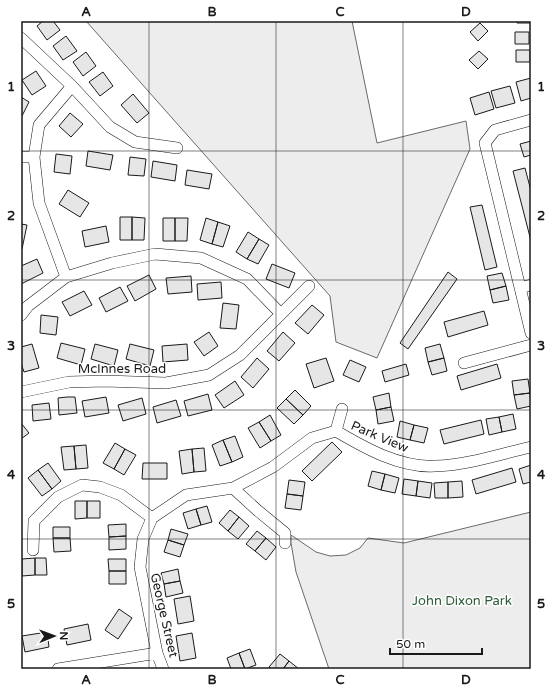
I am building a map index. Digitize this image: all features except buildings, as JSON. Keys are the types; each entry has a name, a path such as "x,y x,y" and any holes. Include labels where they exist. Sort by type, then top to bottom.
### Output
{"street":[{"path":"21,38 72,86 110,127 135,142 177,148"},
{"path":"66,277 39,203 34,157 39,125 72,86"},
{"path":"531,120 495,130 485,143 526,287 531,333"},
{"path":"21,157 34,157"},
{"path":"21,315 28,306 66,277 112,263 155,254 201,258 247,279 281,314"},
{"name":"McInnes Road","path":"21,392 68,382 105,380 166,383 209,375 240,355 309,286"},
{"path":"464,363 531,345"},
{"path":"336,432 342,409"},
{"name":"Park View","path":"233,488 273,467 312,438 336,432 388,458 411,464 434,466 463,463 531,448"},
{"path":"33,550 34,521 58,497 82,485 100,487 121,495 152,518 186,495 233,488 256,510 285,533 285,543"},
{"name":"George Street","path":"152,518 143,539 140,567 157,653 163,669"},
{"path":"58,669 157,653"}],"shaded area":[{"path":"86,21 352,21 377,143 466,121 470,149 377,358 336,342 330,296"},
{"name":"John Dixon Park","path":"531,512 531,669 329,669 296,572 291,535 316,552 330,556 346,555 360,548 368,538 404,543"}]}
